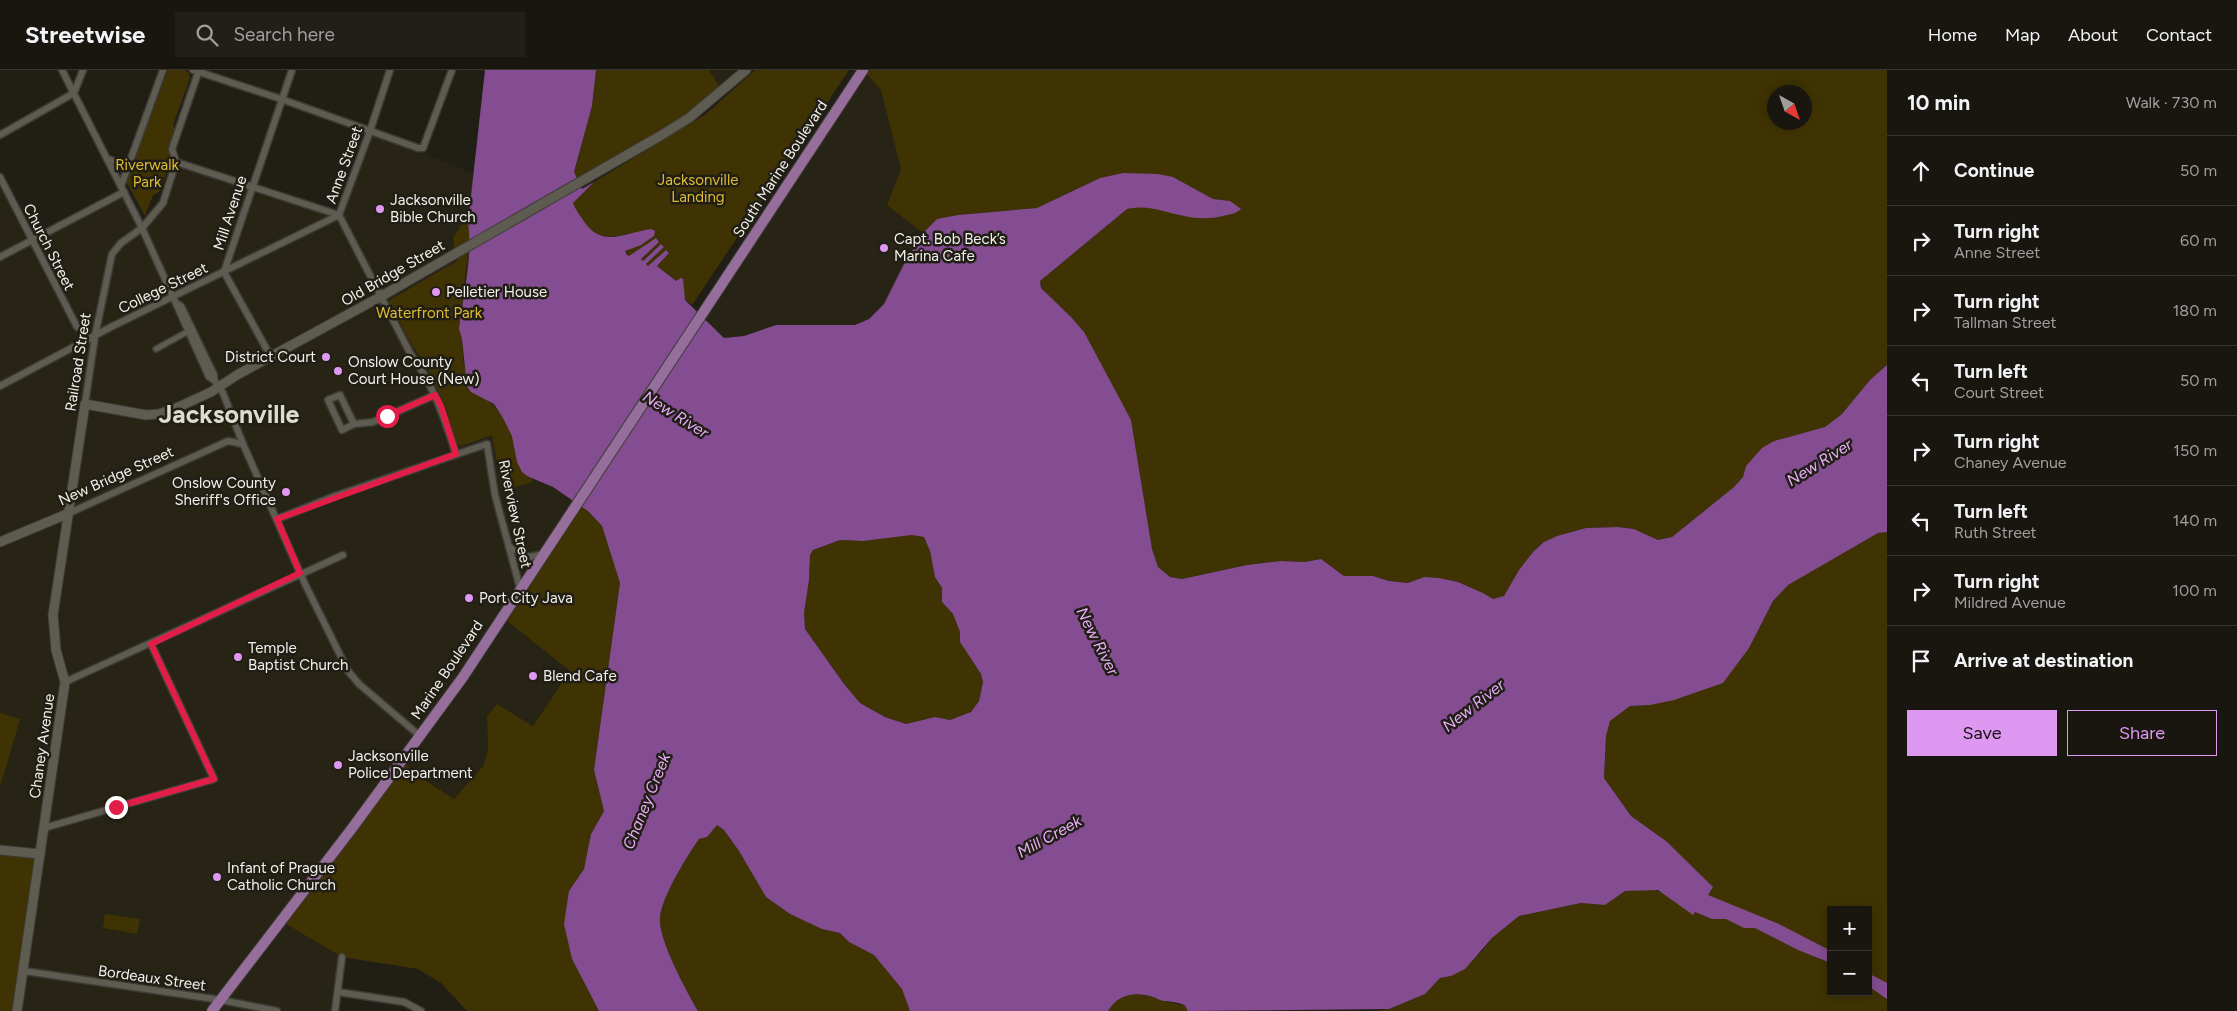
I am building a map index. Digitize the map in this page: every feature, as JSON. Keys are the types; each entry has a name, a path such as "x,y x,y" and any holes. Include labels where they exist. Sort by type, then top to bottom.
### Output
{"main road":[{"name":"Old Bridge Street","path":"85,404 153,415 174,410 216,384 271,357 456,254 689,118 746,70"},
{"name":"South Marine Boulevard","path":"721,284 863,70"},
{"name":"Marine Boulevard","path":"212,1011 420,736 544,554 721,284"},
{"name":"Railroad Street","path":"65,682 56,650 53,615 85,404"},
{"name":"New Bridge Street","path":"0,542 67,514"},
{"name":"Chaney Avenue","path":"17,1011 65,682"},
{"path":"0,850 40,854"}],"street":[{"path":"62,70 142,228 208,377 223,393 243,444 300,573 348,671 359,684 420,736"},
{"path":"0,135 74,93 83,70"},
{"path":"0,257 122,189 130,161 163,70"},
{"name":"Mill Avenue","path":"271,357 224,272 292,70"},
{"name":"Anne Street","path":"390,70 339,215 380,297 441,406 456,454"},
{"path":"197,71 282,98 370,131 418,148 423,148 452,70"},
{"name":"Railroad Street","path":"85,404 95,336 112,254 121,243 142,228 163,203 176,162 172,149 197,71"},
{"path":"107,159 121,164 130,161"},
{"path":"176,162 339,215"},
{"name":"Church Street","path":"0,177 77,327"},
{"name":"College Street","path":"0,386 95,336 175,300 224,272 339,215"},
{"path":"175,300 181,306 214,375 216,384"},
{"path":"156,349 187,332"},
{"path":"354,424 340,395 328,400 342,430 354,424 373,422 435,395"},
{"name":"New Bridge Street","path":"67,514 228,441 243,444"},
{"name":"Riverview Street","path":"456,454 487,444 495,495 520,588"},
{"path":"277,519 456,454"},
{"path":"509,547 529,557 544,554"},
{"name":"Chaney Avenue","path":"65,682 342,555"},
{"path":"44,828 214,779 151,644"},
{"path":"335,1011 342,957"},
{"name":"Bordeaux Street","path":"24,971 221,1000 277,1011"},
{"path":"338,992 404,1002 421,1011"}],"shaded area":[{"path":"709,70 744,70 722,91"},
{"path":"863,70 881,90 901,169 887,205 923,233 904,264 884,304 869,319 855,325 776,325 744,336 724,338 701,315"},
{"path":"370,131 474,174 468,223 527,476 553,487 577,503 502,617 570,671 533,726 497,704 487,716 488,749 484,765 454,799 417,775 402,761 282,921 342,957 335,1011 17,1011 0,850 0,188 4,186 31,240 124,192 142,227 163,203 176,162 339,215"}],"green space":[{"name":"Riverwalk Park","path":"168,70 184,70 188,72 190,78 173,125 175,129 170,145 172,158 159,192 153,195 145,216 126,181"},
{"path":"596,70 709,70 722,91 579,182 574,173 592,106"},
{"name":"Jacksonville Landing","path":"755,70 849,70 692,305 685,300 676,281 657,266 669,253 666,250 648,267 646,264 664,247 661,244 642,261 641,259 658,242 656,239 629,257 625,251 646,241 645,230 621,235 601,236 585,226 573,203 594,182 706,114"},
{"path":"863,70 1887,70 1887,365 1870,380 1842,414 1825,427 1774,441 1746,466 1743,477 1734,487 1672,537 1658,540 1634,529 1618,527 1586,528 1557,536 1544,542 1533,552 1519,570 1504,596 1493,599 1458,582 1439,578 1424,577 1408,583 1389,581 1373,576 1344,576 1321,559 1305,562 1281,561 1247,565 1182,579 1170,577 1158,567 1152,549 1131,420 1071,317 1041,288 1040,281 1127,209 1137,206 1156,207 1184,216 1230,201 1213,199 1173,177 1123,173 1100,178 1037,208 958,215 937,219 923,233 887,205 901,169 881,90"},
{"name":"Waterfront Park","path":"465,220 468,223 470,235 459,329 462,339 463,360 471,392 483,397 501,415 514,439 527,476 532,478 532,482 502,491 492,435 461,446 456,443 446,409 427,367 412,345 389,302 457,261 453,238"},
{"path":"577,503 588,511 602,526 620,583 594,770 604,811 591,834 584,869 569,891 572,959 599,1011 467,1011 441,983 418,969 342,957 281,921 402,761 417,775 454,799 484,765 488,749 487,716 497,704 533,726 570,671 502,617"},
{"path":"1887,532 1887,1011 1376,1011 1389,1009 1425,994 1440,978 1451,976 1482,951 1492,938 1519,916 1582,903 1605,905 1625,891 1652,889 1666,894 1693,914 1704,902 1666,841 1631,816 1604,778 1606,736 1610,721 1630,706 1650,705 1749,648 1773,601 1788,584 1878,533"},
{"path":"912,535 924,537 930,551 935,577 942,588 942,602 953,614 960,632 960,642 981,674 983,682 979,701 971,712 950,720 935,717 906,724 885,717 860,703 844,684 805,629 804,613 809,580 810,555 813,550 840,540 863,541"},
{"path":"0,713 20,719 0,787"},
{"path":"717,825 724,830 739,851 766,897 790,914 822,929 840,933 849,942 874,955 902,989 910,1011 698,1011 668,952 660,918 661,909 675,877 699,839 707,837"},
{"path":"0,850 40,854 17,1011 0,1011"},
{"path":"105,914 140,919 137,934 103,928"},
{"path":"1133,994 1146,995 1184,1005 1188,1011 1108,1011 1119,999"}],"water":[{"path":"485,70 596,70 592,106 574,172 582,189 594,182 573,203 590,229 605,237 622,236 651,229 655,231 654,236 641,245 625,251 627,255 629,256 656,238 659,242 641,259 643,261 661,244 664,247 646,264 648,266 666,250 669,253 657,266 676,281 681,278 683,279 685,300 724,338 744,336 776,325 855,325 869,319 884,304 904,264 923,233 937,219 958,215 1037,208 1100,178 1123,173 1158,174 1173,177 1213,199 1230,201 1241,209 1231,214 1209,218 1189,217 1142,207 1127,209 1040,281 1041,288 1084,332 1131,420 1152,549 1158,567 1170,577 1182,579 1247,565 1281,561 1305,562 1321,559 1344,576 1373,576 1389,581 1408,583 1424,577 1439,578 1458,582 1493,599 1504,596 1519,570 1533,552 1544,542 1557,536 1586,528 1618,527 1634,529 1658,540 1672,537 1734,487 1743,477 1746,466 1762,448 1774,441 1825,427 1842,414 1870,380 1887,365 1887,532 1878,533 1788,585 1773,601 1749,648 1723,683 1674,700 1650,705 1630,706 1610,721 1606,736 1604,778 1631,816 1666,841 1713,887 1708,895 1779,924 1827,949 1827,961 1798,950 1755,928 1744,928 1726,919 1712,919 1695,912 1693,915 1658,890 1625,891 1605,905 1581,903 1519,916 1492,938 1465,969 1451,976 1440,978 1425,994 1389,1009 1188,1011 1182,1004 1163,1001 1146,995 1133,994 1117,1001 1108,1011 910,1011 902,989 874,955 849,942 840,933 822,929 790,914 766,897 739,851 724,830 717,825 707,837 699,839 675,877 661,910 660,918 668,952 698,1011 599,1011 572,959 564,924 569,891 584,869 591,834 604,811 594,770 620,583 602,526 588,511 553,487 522,472 517,462 512,436 503,418 494,404 471,392 467,386 462,339 459,329 468,263 468,223","holes":["912,535 924,537 930,551 935,577 942,588 942,602 953,614 960,632 960,642 981,674 983,682 979,701 971,712 950,720 935,717 906,724 885,717 860,703 844,684 805,629 804,613 809,580 810,555 813,550 840,540 863,541"]},
{"path":"1872,975 1887,983 1887,999 1872,989"}],"place":[{"name":"Jacksonville Bible Church","path":"380,209"},
{"name":"Capt. Bob Beck’s Marina Cafe","path":"884,248"},
{"name":"Pelletier House","path":"436,292"},
{"name":"District Court","path":"326,357"},
{"name":"Onslow County Court House (New)","path":"338,371"},
{"name":"Onslow County Sheriff's Office","path":"286,492"},
{"name":"Port City Java","path":"469,598"},
{"name":"Temple Baptist Church","path":"238,657"},
{"name":"Blend Cafe","path":"533,676"},
{"name":"Jacksonville Police Department","path":"338,765"},
{"name":"Infant of Prague Catholic Church","path":"217,877"}],"district":[{"name":"Jacksonville","path":"229,414"}],"route":[{"path":"116,807 214,779 151,644 300,573 277,519 335,496 456,454 441,406 435,395 387,416"}],"water label":[{"name":"New River","path":"676,414"},
{"name":"New River","path":"1819,462"},
{"name":"New River","path":"1098,641"},
{"name":"New River","path":"1473,705"},
{"name":"Chaney Creek","path":"646,801"},
{"name":"Mill Creek","path":"1049,836"}]}
